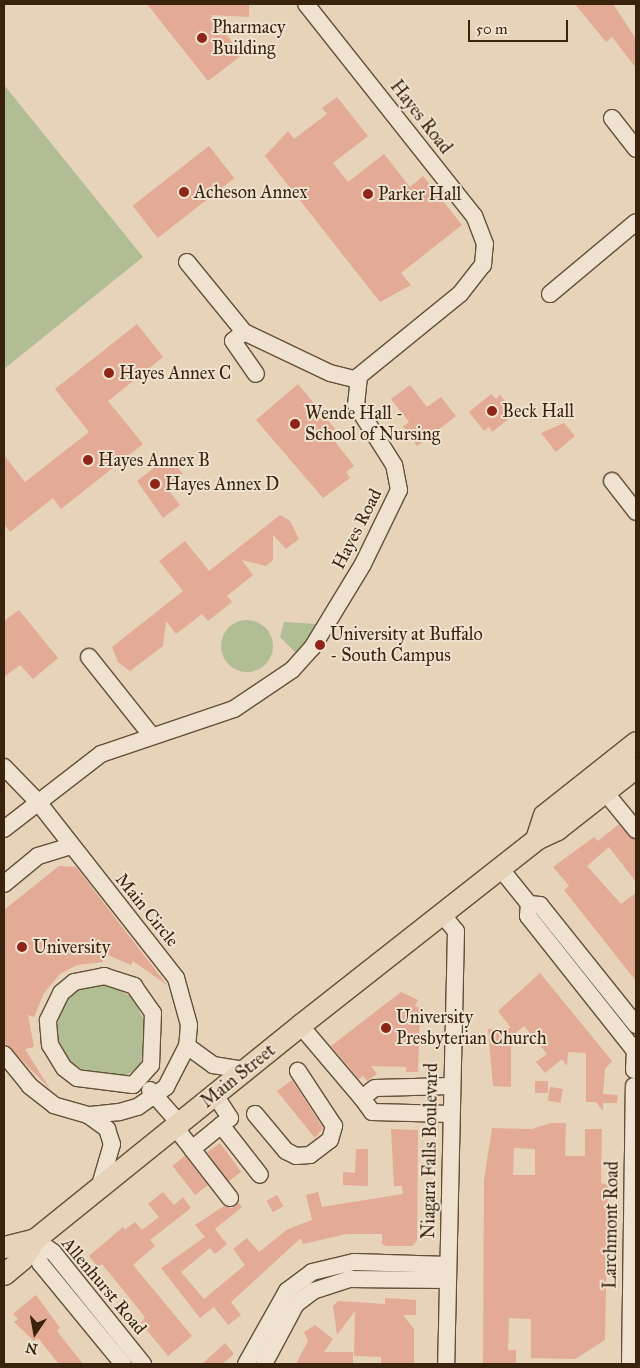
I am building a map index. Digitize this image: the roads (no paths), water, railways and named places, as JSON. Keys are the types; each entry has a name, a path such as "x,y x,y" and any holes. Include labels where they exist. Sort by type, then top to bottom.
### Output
{"main road":[{"path":"536,839 544,815 636,742"},
{"name":"Main Street","path":"4,1274 22,1259 35,1239 300,1025 536,839 557,829 636,767"},
{"name":"Main Street","path":"4,1247 35,1239"}],"street":[{"name":"Hayes Road","path":"4,829 101,754 151,735 218,716 253,698 292,670 332,622 399,490 394,465 356,405 358,380 369,364 470,284 483,265 485,244 474,216 306,4"},
{"path":"612,118 636,149"},
{"path":"550,294 634,229"},
{"path":"188,262 244,332 330,373 358,380"},
{"path":"244,332 233,341 256,374"},
{"path":"612,481 636,512"},
{"path":"88,657 151,735"},
{"name":"Main Circle","path":"4,767 38,802 70,846 176,978 189,1012 188,1046 172,1078 156,1096 137,1107 88,1115"},
{"path":"605,792 636,830"},
{"path":"4,884 38,856 70,846"},
{"path":"500,868 529,904 540,905 636,1025"},
{"name":"Larchmont Road","path":"529,904 528,916 635,1051 634,1241 630,1364"},
{"name":"Niagara Falls Boulevard","path":"442,914 456,931 446,1364"},
{"path":"86,977 111,977 128,983 143,996 153,1013 155,1032 151,1065 142,1080 124,1086 96,1083 76,1078 62,1067 50,1045 47,1024 54,1003 68,985 86,977"},
{"path":"300,1025 372,1112 451,1114"},
{"path":"188,1046 212,1066 246,1070"},
{"path":"4,1054 41,1097 88,1115 107,1129 112,1144 100,1186"},
{"path":"255,1114 286,1151 296,1156 310,1155 330,1140 334,1126 298,1072"},
{"path":"142,1080 156,1096 192,1149 230,1198"},
{"path":"362,1098 375,1088 451,1086"},
{"path":"192,1149 230,1118 215,1095"},
{"path":"221,1125 260,1175"},
{"name":"Allenhurst Road","path":"35,1239 40,1263 123,1364"},
{"name":"Allenhurst Road","path":"35,1239 53,1252 143,1364"},
{"path":"264,1364 266,1344 287,1290 324,1268 354,1262 448,1272"},
{"path":"324,1268 329,1284"},
{"path":"246,1364 266,1344 296,1304 329,1284 356,1279 448,1272"}],"place":[{"name":"Pharmacy Building","path":"202,38"},
{"name":"Acheson Annex","path":"184,192"},
{"name":"Parker Hall","path":"368,194"},
{"name":"Hayes Annex C","path":"109,373"},
{"name":"Beck Hall","path":"492,411"},
{"name":"Wende Hall - School of Nursing","path":"295,424"},
{"name":"Hayes Annex B","path":"88,460"},
{"name":"Hayes Annex D","path":"155,484"},
{"name":"University at Buffalo - South Campus","path":"320,645"},
{"name":"University","path":"22,947"},
{"name":"University Presbyterian Church","path":"386,1028"}]}
